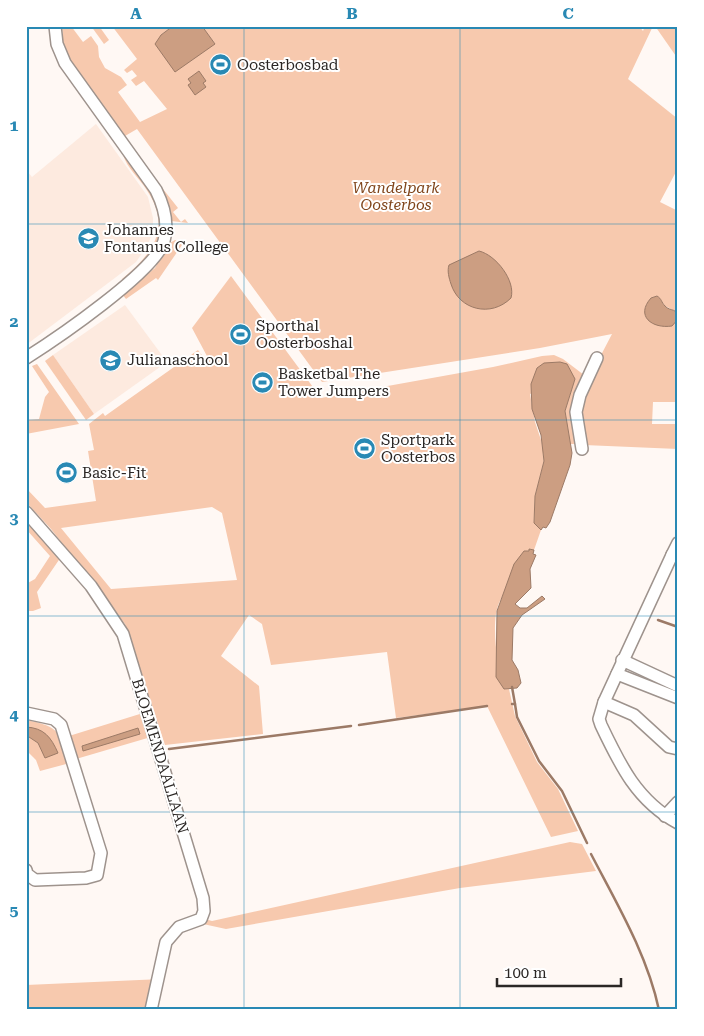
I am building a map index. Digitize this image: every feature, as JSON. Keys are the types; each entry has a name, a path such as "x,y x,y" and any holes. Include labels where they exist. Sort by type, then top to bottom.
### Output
{"street":[{"path":"26,358 145,270 164,242 167,226 165,212 156,190 60,54 55,26"},
{"path":"582,449 576,412 580,395 597,358"},
{"name":"BLOEMENDAALLAAN","path":"26,512 91,586 123,634 203,898 204,911 201,919 179,927 166,942 151,1010"},
{"path":"678,543 675,556 622,660 604,702 599,719 616,756 636,790 664,816 678,823"},
{"path":"622,660 678,686"},
{"path":"617,674 674,698 678,707"},
{"path":"604,702 634,715 669,747 678,749"},
{"path":"26,713 54,719 60,725 101,853 96,875 86,878 35,880 26,870"},
{"path":"664,816 678,802"}],"shaded area":[{"path":"173,26 202,26 215,44 175,72 155,44 161,35"},
{"path":"199,71 206,81 203,83 206,87 195,95 188,85 191,83 188,79"},
{"name":"Johannes Fontanus College","path":"96,124 148,197 153,218 153,232 147,246 136,262 26,345 26,170 32,177"},
{"path":"479,251 485,253 498,263 508,277 512,291 511,298 494,308 485,309 468,305 455,293 451,284 448,272 449,265"},
{"path":"657,296 667,308 673,310 678,315 678,319 672,326 652,323 645,316 646,304 651,298"},
{"name":"Julianaschool","path":"125,305 167,362 94,414 53,355"},
{"path":"560,362 567,364 575,379 565,411 572,453 570,465 550,522 546,528 543,527 541,530 534,523 535,496 544,461 541,435 532,409 531,384 537,368 544,363"},
{"path":"529,549 534,550 533,554 536,555 530,569 531,588 515,604 520,608 527,608 542,596 545,599 522,615 513,628 512,660 518,670 521,683 517,688 504,689 496,677 497,611 514,564 524,551 529,551"},
{"path":"26,727 38,729 46,734 53,742 58,753 45,758 38,743 26,735"},
{"path":"138,728 140,734 83,751 82,746"}],"green space":[{"name":"Wandelpark Oosterbos","path":"62,26 71,26 83,42 91,36 98,46 99,57 105,68 121,77 127,85 118,92 140,122 167,109 144,81 136,86 131,80 137,76 132,70 127,73 124,70 137,59 112,26 173,26 161,35 215,44 202,26 639,26 643,31 645,26 653,26 628,79 678,119 678,168 660,202 678,211 678,314 665,306 657,296 651,298 674,323 678,317 678,402 653,402 652,424 678,424 678,449 584,445 579,411 600,357 612,334 540,348 322,382 137,129 122,136 64,54"},
{"path":"91,26 99,26 109,40 104,44"},
{"path":"655,26 678,26 678,59"},
{"path":"122,150 146,185 155,202 160,217 160,233 155,248 143,265 124,282 122,279 134,269 151,248 158,226 153,200 127,164"},
{"path":"133,151 178,208 173,212 181,222 185,219 188,223 171,221 165,196"},
{"path":"175,240 184,242 158,280 156,278 126,299 122,294 155,268 168,244"},
{"path":"231,276 321,398 493,367 542,356 554,355 563,359 584,375 577,444 570,444 565,411 575,379 530,394 535,422 543,446 544,461 535,496 534,523 541,530 534,550 530,549 499,603 495,622 497,658 504,689 509,689 515,716 537,762 558,789 578,831 551,837 487,706 396,718 387,652 271,665 262,624 249,615 221,656 259,686 263,734 165,745 125,624 51,529 26,502 26,488 45,508 96,501 88,451 94,450 89,424 103,413 105,416 198,350 210,366 208,358 192,328","holes":["212,507 222,513 237,580 111,589 61,528"]},
{"path":"53,355 94,414 86,420 45,361"},
{"path":"37,364 79,424 26,434 26,420 39,419 45,397 49,392 32,366"},
{"path":"26,515 63,554 37,592 41,608 33,611 26,611 26,584 35,579 50,556 26,529"},
{"path":"143,713 151,737 76,759 69,736"},
{"path":"26,720 46,725 57,732 64,744 70,763 40,771 36,760 26,750 26,735 38,743 30,727 26,727"},
{"path":"570,842 582,844 596,871 460,888 226,929 203,924 205,919 212,921"},
{"path":"162,979 156,1010 26,1010 26,985"}],"waterway":[{"path":"658,620 678,627"},
{"path":"512,687 515,704"},
{"path":"512,704 515,704 517,717 539,761 562,791 587,843"},
{"path":"359,725 487,706"},
{"path":"169,749 351,726"},
{"path":"591,854 639,949 654,989 659,1010"}],"place":[{"name":"Oosterbosbad","path":"221,65"},
{"name":"Johannes Fontanus College","path":"88,239"},
{"name":"Sporthal Oosterboshal","path":"240,335"},
{"name":"Julianaschool","path":"111,360"},
{"name":"Basketbal The Tower Jumpers","path":"262,383"},
{"name":"Sportpark Oosterbos","path":"365,449"},
{"name":"Basic-Fit","path":"66,473"}]}
